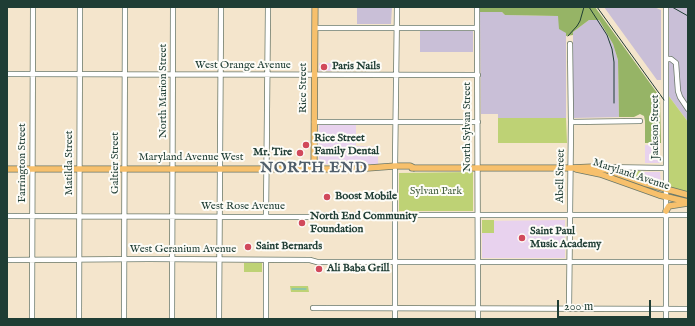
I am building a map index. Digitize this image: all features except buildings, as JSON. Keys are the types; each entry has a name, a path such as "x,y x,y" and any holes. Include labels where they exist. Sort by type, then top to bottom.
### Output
{"main road":[{"name":"Rice Street","path":"314,169 315,7"},
{"name":"Maryland Avenue West","path":"7,169 314,169 395,168 410,166 414,168 570,168"},
{"name":"Maryland Avenue","path":"570,168 592,166 621,174 666,190 688,195"},
{"name":"Maryland Avenue","path":"570,168 594,172 665,197 688,202"},
{"path":"666,213 669,206 688,202"}],"street":[{"name":"Farrington Street","path":"32,319 31,216 33,7"},
{"name":"Matilda Street","path":"79,319 80,7"},
{"name":"Galtier Street","path":"124,319 125,7"},
{"name":"North Marion Street","path":"172,319 173,7"},
{"path":"219,319 221,7"},
{"path":"266,217 268,7"},
{"path":"395,319 397,7"},
{"name":"North Sylvan Street","path":"477,7 478,319"},
{"name":"Jackson Street","path":"666,9 666,319"},
{"path":"315,28 477,28"},
{"name":"Abell Street","path":"569,309 571,122 570,44"},
{"path":"666,59 671,59 676,63 678,91 688,109"},
{"name":"West Orange Avenue","path":"8,74 478,75"},
{"path":"571,122 640,121"},
{"path":"314,122 478,122"},
{"path":"592,166 665,168"},
{"path":"616,179 629,168"},
{"name":"West Rose Avenue","path":"7,216 266,217 318,215 570,215 666,213 688,215"},
{"name":"West Geranium Avenue","path":"7,260 219,259 310,260 317,262 688,262"},
{"path":"266,260 266,319"},
{"path":"313,308 688,309"}],"shaded area":[{"path":"357,7 392,7 391,24 357,24"},
{"path":"604,7 654,7 661,10 661,80 657,80"},
{"path":"668,7 688,7 688,122 668,95"},
{"path":"480,12 502,12 505,15 558,16 566,33 566,118 498,118 498,114 481,114"},
{"path":"589,20 599,20 613,44 618,60 619,117 573,118 573,32"},
{"path":"420,31 473,31 473,52 420,52"},
{"path":"319,63 340,63 340,71 319,71"},
{"path":"319,125 356,125 356,146 378,147 378,164 319,164"},
{"path":"645,145 660,145 660,163 645,163"},
{"path":"644,172 660,172 661,183 657,184 645,180"},
{"path":"565,220 565,258 482,258 482,221"}],"green space":[{"path":"480,7 595,7 660,97 661,143 645,143 644,116 640,114 634,117 619,117 618,60 613,44 599,20 589,20 573,32 573,35 566,36 566,33 559,29 558,16 505,15 502,12 480,12"},
{"path":"668,95 688,122 688,192 668,188"},
{"path":"498,118 566,118 567,143 498,143"},
{"path":"628,171 644,171 644,181 626,174"},
{"name":"Sylvan Park","path":"473,172 473,211 399,211 399,173"},
{"path":"482,220 494,220 494,233 482,233"},
{"path":"244,263 262,263 262,272 244,272"},
{"path":"290,286 308,286 309,292 291,292"}],"waterway":[{"path":"292,289 306,289"}],"railway":[{"path":"568,36 580,21 584,7"},
{"path":"589,7 607,35 612,49 614,62 614,103"},
{"path":"597,7 664,100"},
{"path":"672,7 688,16"}],"place":[{"name":"Paris Nails","path":"324,67"},
{"name":"Rice Street Family Dental","path":"306,145"},
{"name":"Mr. Tire","path":"300,153"},
{"name":"Boost Mobile","path":"327,197"},
{"name":"North End Community Foundation","path":"302,223"},
{"name":"Saint Paul Music Academy","path":"522,238"},
{"name":"Saint Bernards","path":"248,247"},
{"name":"Ali Baba Grill","path":"319,269"}],"district":[{"name":"NORTH END","path":"314,169"}]}
